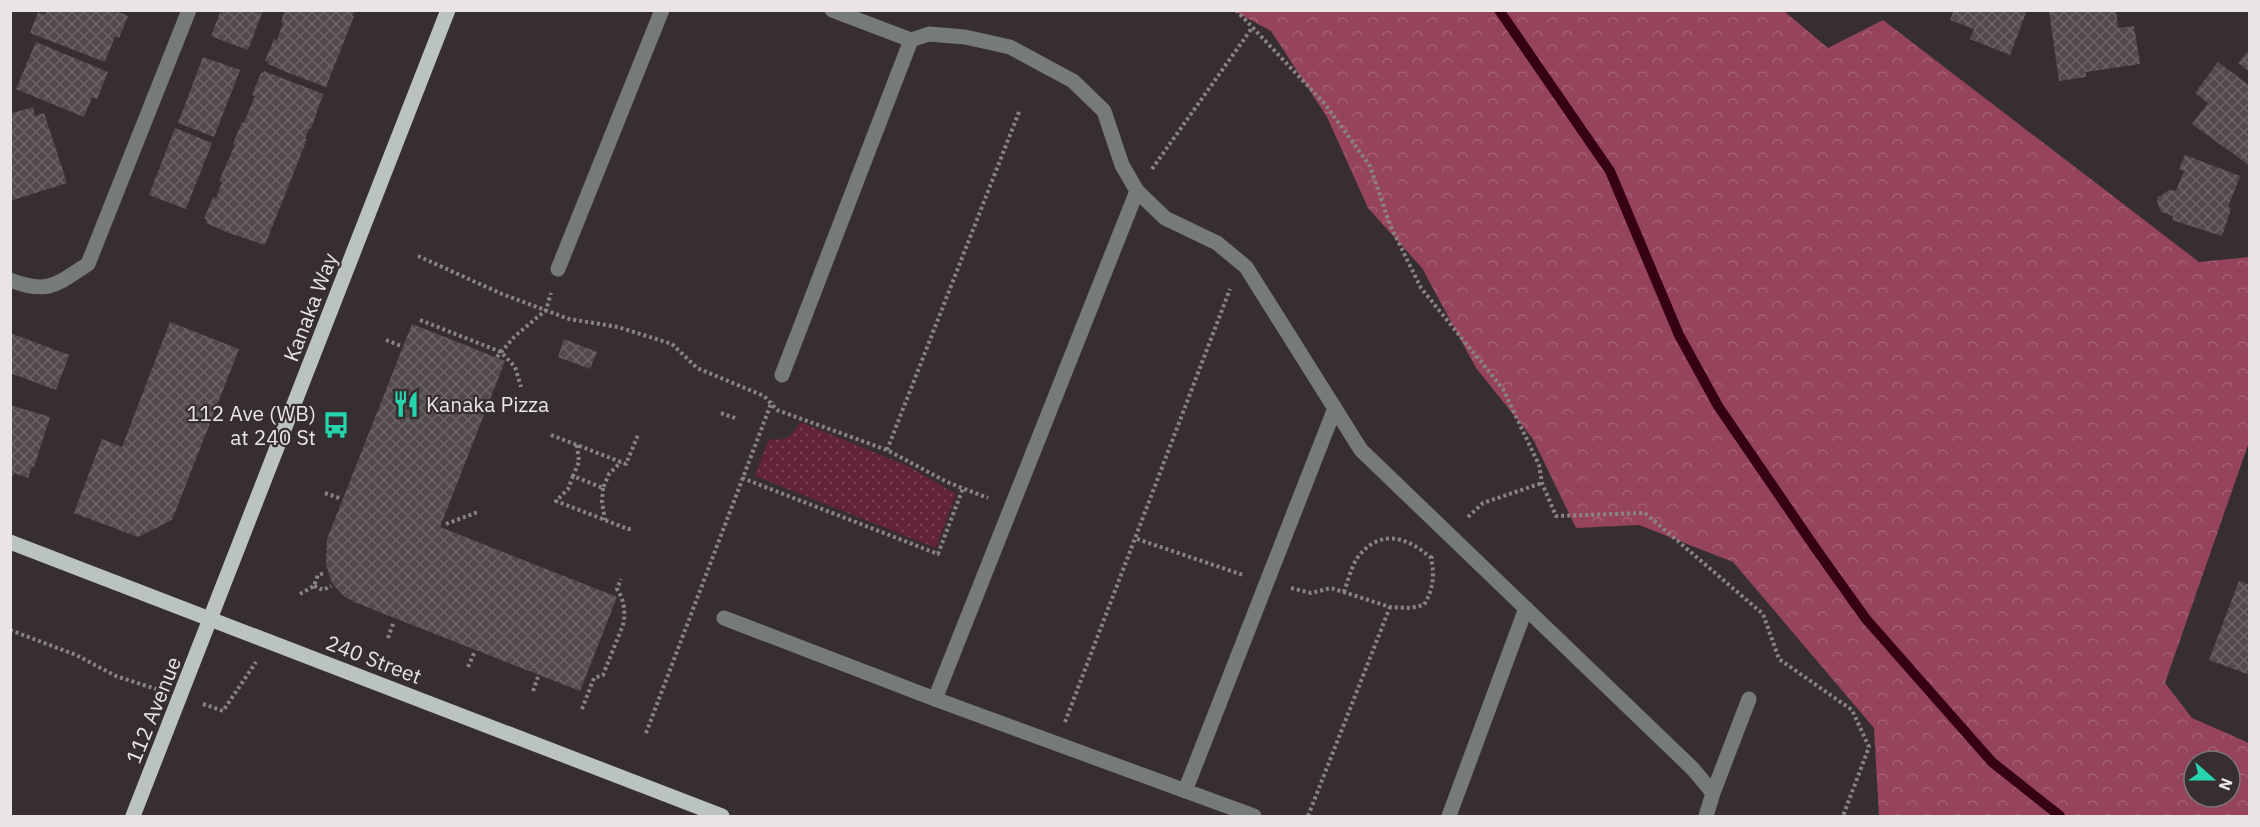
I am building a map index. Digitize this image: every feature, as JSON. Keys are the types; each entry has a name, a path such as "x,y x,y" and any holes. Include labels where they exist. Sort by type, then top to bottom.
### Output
{"main road":[{"name":"Kanaka Way","path":"212,619 448,10"},
{"name":"240 Street","path":"10,542 722,816"},
{"name":"112 Avenue","path":"133,816 212,619"}],"lane":[{"path":"10,280 28,287 55,286 88,264 189,10"},
{"path":"558,269 662,10"},
{"path":"832,10 911,40 929,34 965,37 1010,47 1073,81 1104,111 1122,165 1137,191 1165,218 1217,243 1246,267 1361,450 1693,769 1713,793"},
{"path":"782,375 911,40"},
{"path":"935,699 1137,191"},
{"path":"1185,791 1335,408"},
{"path":"1449,816 1526,608"},
{"path":"724,618 935,699 1254,816"},
{"path":"1706,816 1749,699"}],"path":[{"path":"1236,10 1324,104 1370,166 1390,225 1420,288 1503,389 1539,465 1542,483 1556,516 1645,513 1763,614 1779,660 1852,710 1869,747 1843,816"},
{"path":"1137,191 1252,28"},
{"path":"887,450 1019,112"},
{"path":"418,256 502,294 569,319 618,327 672,344 697,368 764,396 777,410 887,450 963,488 1011,507"},
{"path":"1056,744 1240,263"},
{"path":"497,357 516,336 546,310 558,269"},
{"path":"420,320 501,352 515,367 521,387"},
{"path":"386,340 401,346"},
{"path":"646,733 782,375"},
{"path":"721,413 735,418"},
{"path":"551,435 626,464 638,435"},
{"path":"577,445 579,462 568,489 556,501 628,529 634,529"},
{"path":"605,520 603,488 609,474 621,462"},
{"path":"573,476 603,488"},
{"path":"742,478 938,554 963,488"},
{"path":"1431,558 1449,535 1483,503 1542,483"},
{"path":"326,493 342,499"},
{"path":"446,524 478,512"},
{"path":"1136,539 1266,583 1311,593 1331,588 1390,607 1410,608 1424,605 1433,589 1431,558 1417,546 1403,540 1386,538 1370,545 1357,559 1344,592"},
{"path":"300,594 314,586 318,575 325,573"},
{"path":"582,709 594,678 603,675 623,625 625,617 623,601 617,589 621,579"},
{"path":"314,586 323,590 331,586"},
{"path":"1308,816 1390,607"},
{"path":"388,638 394,621"},
{"path":"10,630 76,655 116,676"},
{"path":"468,667 475,651"},
{"path":"533,691 538,677"}],"green space":[{"path":"1234,11 1784,11 1828,48 1883,20 2199,262 2249,257 2249,442 2165,683 2192,718 2249,743 2249,816 1879,816 1874,728 1733,562 1639,525 1576,528 1533,439 1476,368 1422,268 1368,208 1327,117 1271,31"}],"shaded area":[{"path":"800,422 908,466 956,494 936,548 755,476 769,439 788,437"}],"building":[{"path":"47,10 114,10 128,16 119,38 115,36 105,62 30,33 38,12 45,15"},
{"path":"221,10 263,10 248,50 211,36"},
{"path":"285,10 355,10 326,87 265,61 274,39 277,40"},
{"path":"1954,10 2027,10 2010,55 1970,39 1974,29 1950,20"},
{"path":"2049,10 2116,10 2118,28 2134,26 2140,64 2086,72 2086,77 2059,81"},
{"path":"36,42 108,72 97,99 92,97 84,117 16,89"},
{"path":"2250,49 2250,72 2238,63"},
{"path":"203,57 240,70 214,137 178,123"},
{"path":"2218,62 2250,86 2250,166 2192,124 2208,103 2195,93"},
{"path":"264,71 323,94 265,245 229,233 206,223 207,220 204,219 213,197 216,198 222,182 219,181 235,145 233,144 242,122 244,123 255,96 252,95 261,73"},
{"path":"33,107 35,116 44,113 67,183 10,201 10,124 13,123 10,114"},
{"path":"175,128 212,143 186,209 149,195"},
{"path":"2185,155 2240,176 2228,207 2231,209 2222,236 2172,220 2173,216 2161,212 2157,201 2158,196 2162,196 2169,190 2176,191 2184,171 2179,169"},
{"path":"170,322 239,349 172,520 138,537 74,513 102,439 122,447"},
{"path":"412,324 505,361 440,527 617,597 580,691 354,602 344,596 332,583 326,564 327,539"},
{"path":"10,333 69,355 56,390 10,373"},
{"path":"564,339 597,352 590,369 558,357"},
{"path":"10,405 50,417 34,467 28,478 14,473 10,476"},
{"path":"2239,581 2250,585 2250,675 2209,660"}],"waterway":[{"path":"1499,10 1610,171 1679,335 1718,406 1816,549 1866,619 1992,762 2060,816"}],"place":[{"name":"Kanaka Pizza","path":"406,404"},
{"name":"112 Ave (WB) at 240 St","path":"336,425"}]}
